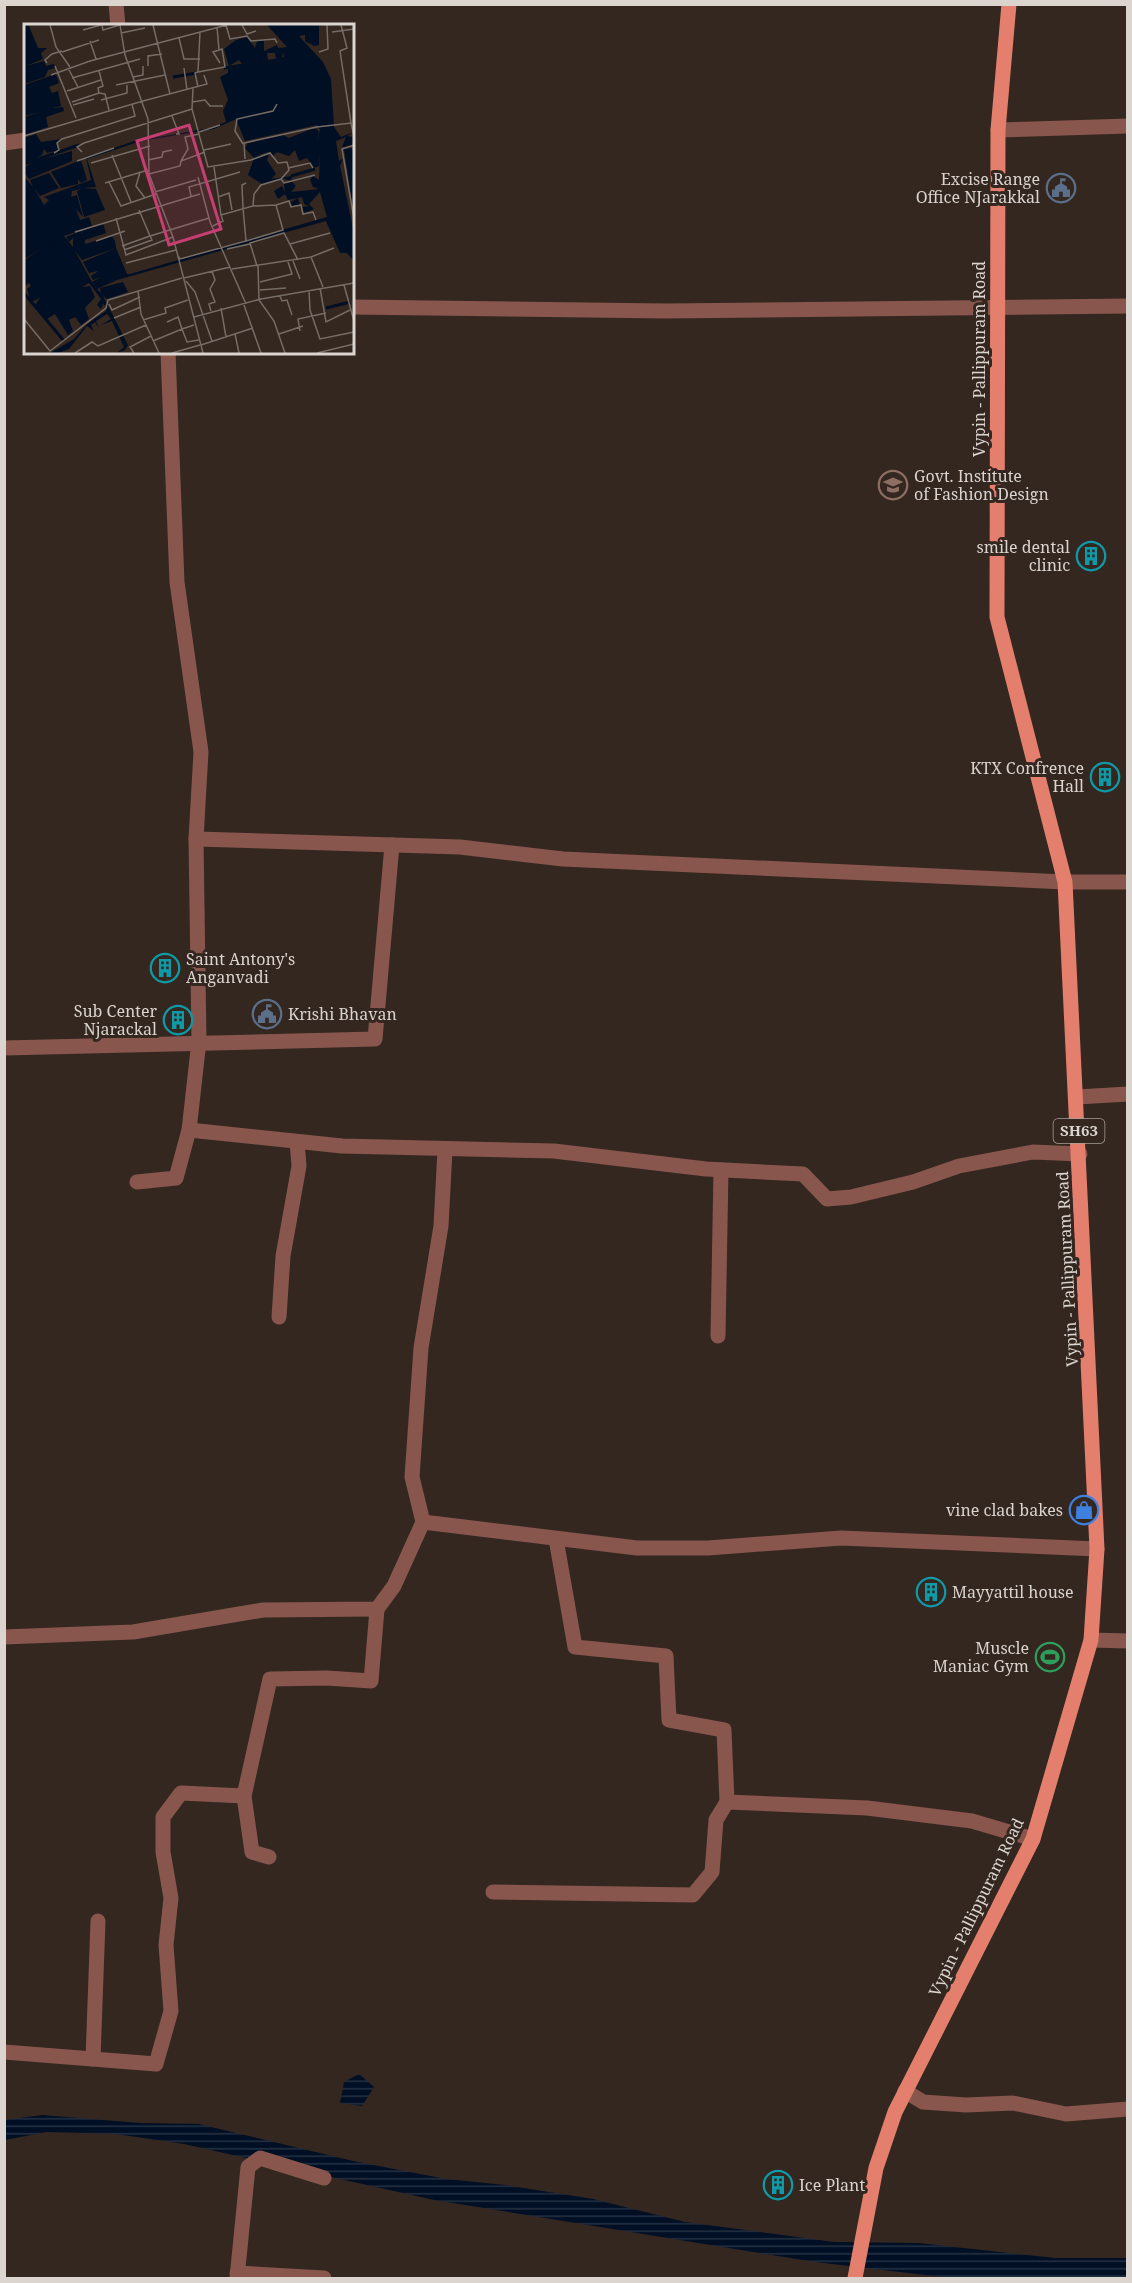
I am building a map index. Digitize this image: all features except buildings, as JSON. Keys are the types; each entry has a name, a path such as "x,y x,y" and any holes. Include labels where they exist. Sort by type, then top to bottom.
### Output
{"main road":[{"name":"Vypin - Pallippuram Road","path":"855,2278 876,2168 905,2091 1033,1839 1091,1640 1097,1549 1080,1154 1065,882 997,617 998,130 1009,4"}],"street":[{"path":"116,4 118,24"},
{"path":"998,130 1128,126"},
{"path":"4,143 24,140"},
{"path":"354,307 666,311 1128,306"},
{"path":"137,1182 176,1178 189,1130 199,1041 196,839 201,752 177,582 168,354"},
{"path":"196,839 460,847 563,859 1065,882 1128,882"},
{"path":"4,1048 199,1041 375,1039 392,845"},
{"path":"1077,1096 1128,1094"},
{"path":"189,1130 297,1142 445,1149 554,1151 721,1170 803,1174 827,1199 851,1197 913,1182 959,1166 1033,1152 1080,1154"},
{"path":"279,1317 286,1234 299,1166 297,1142"},
{"path":"268,1857 252,1852 244,1796 270,1679 327,1678 371,1681 377,1609 394,1586 423,1521 412,1477 421,1348 441,1226 445,1149"},
{"path":"718,1336 721,1170"},
{"path":"423,1521 637,1548 708,1548 841,1538 1097,1549"},
{"path":"493,1892 693,1895 711,1872 716,1820 727,1802 724,1730 669,1720 666,1656 575,1647 556,1539"},
{"path":"4,1637 133,1632 263,1610 377,1609"},
{"path":"1091,1640 1128,1641"},
{"path":"4,2052 156,2064 171,2011 166,1945 171,1898 163,1851 163,1817 181,1793 244,1796"},
{"path":"727,1802 867,1808 972,1821 1033,1839"},
{"path":"93,2059 98,1921"},
{"path":"905,2091 923,2102 966,2105 1013,2103 1066,2114 1128,2109"},
{"path":"324,2178 260,2158 248,2167 237,2276 324,2278"}],"water":[{"path":"359,2074 374,2087 362,2106 340,2103 344,2082"},
{"path":"42,2115 140,2123 199,2124 353,2161 446,2179 505,2185 593,2199 685,2222 834,2242 919,2243 1055,2258 1127,2258 1127,2278 950,2278 815,2262 434,2200 184,2144 116,2134 47,2132 5,2140 4,2120"}],"place":[{"name":"Excise Range Office NJarakkal","path":"1061,188"},
{"name":"Govt. Institute of Fashion Design","path":"893,485"},
{"name":"smile dental clinic","path":"1091,556"},
{"name":"KTX Confrence Hall","path":"1105,777"},
{"name":"Saint Antony's Anganvadi","path":"165,968"},
{"name":"Krishi Bhavan","path":"267,1014"},
{"name":"Sub Center Njarackal","path":"178,1020"},
{"name":"vine clad bakes","path":"1084,1510"},
{"name":"Mayyattil house","path":"931,1592"},
{"name":"Muscle Maniac Gym","path":"1050,1657"},
{"name":"Ice Plant","path":"778,2185"}]}
